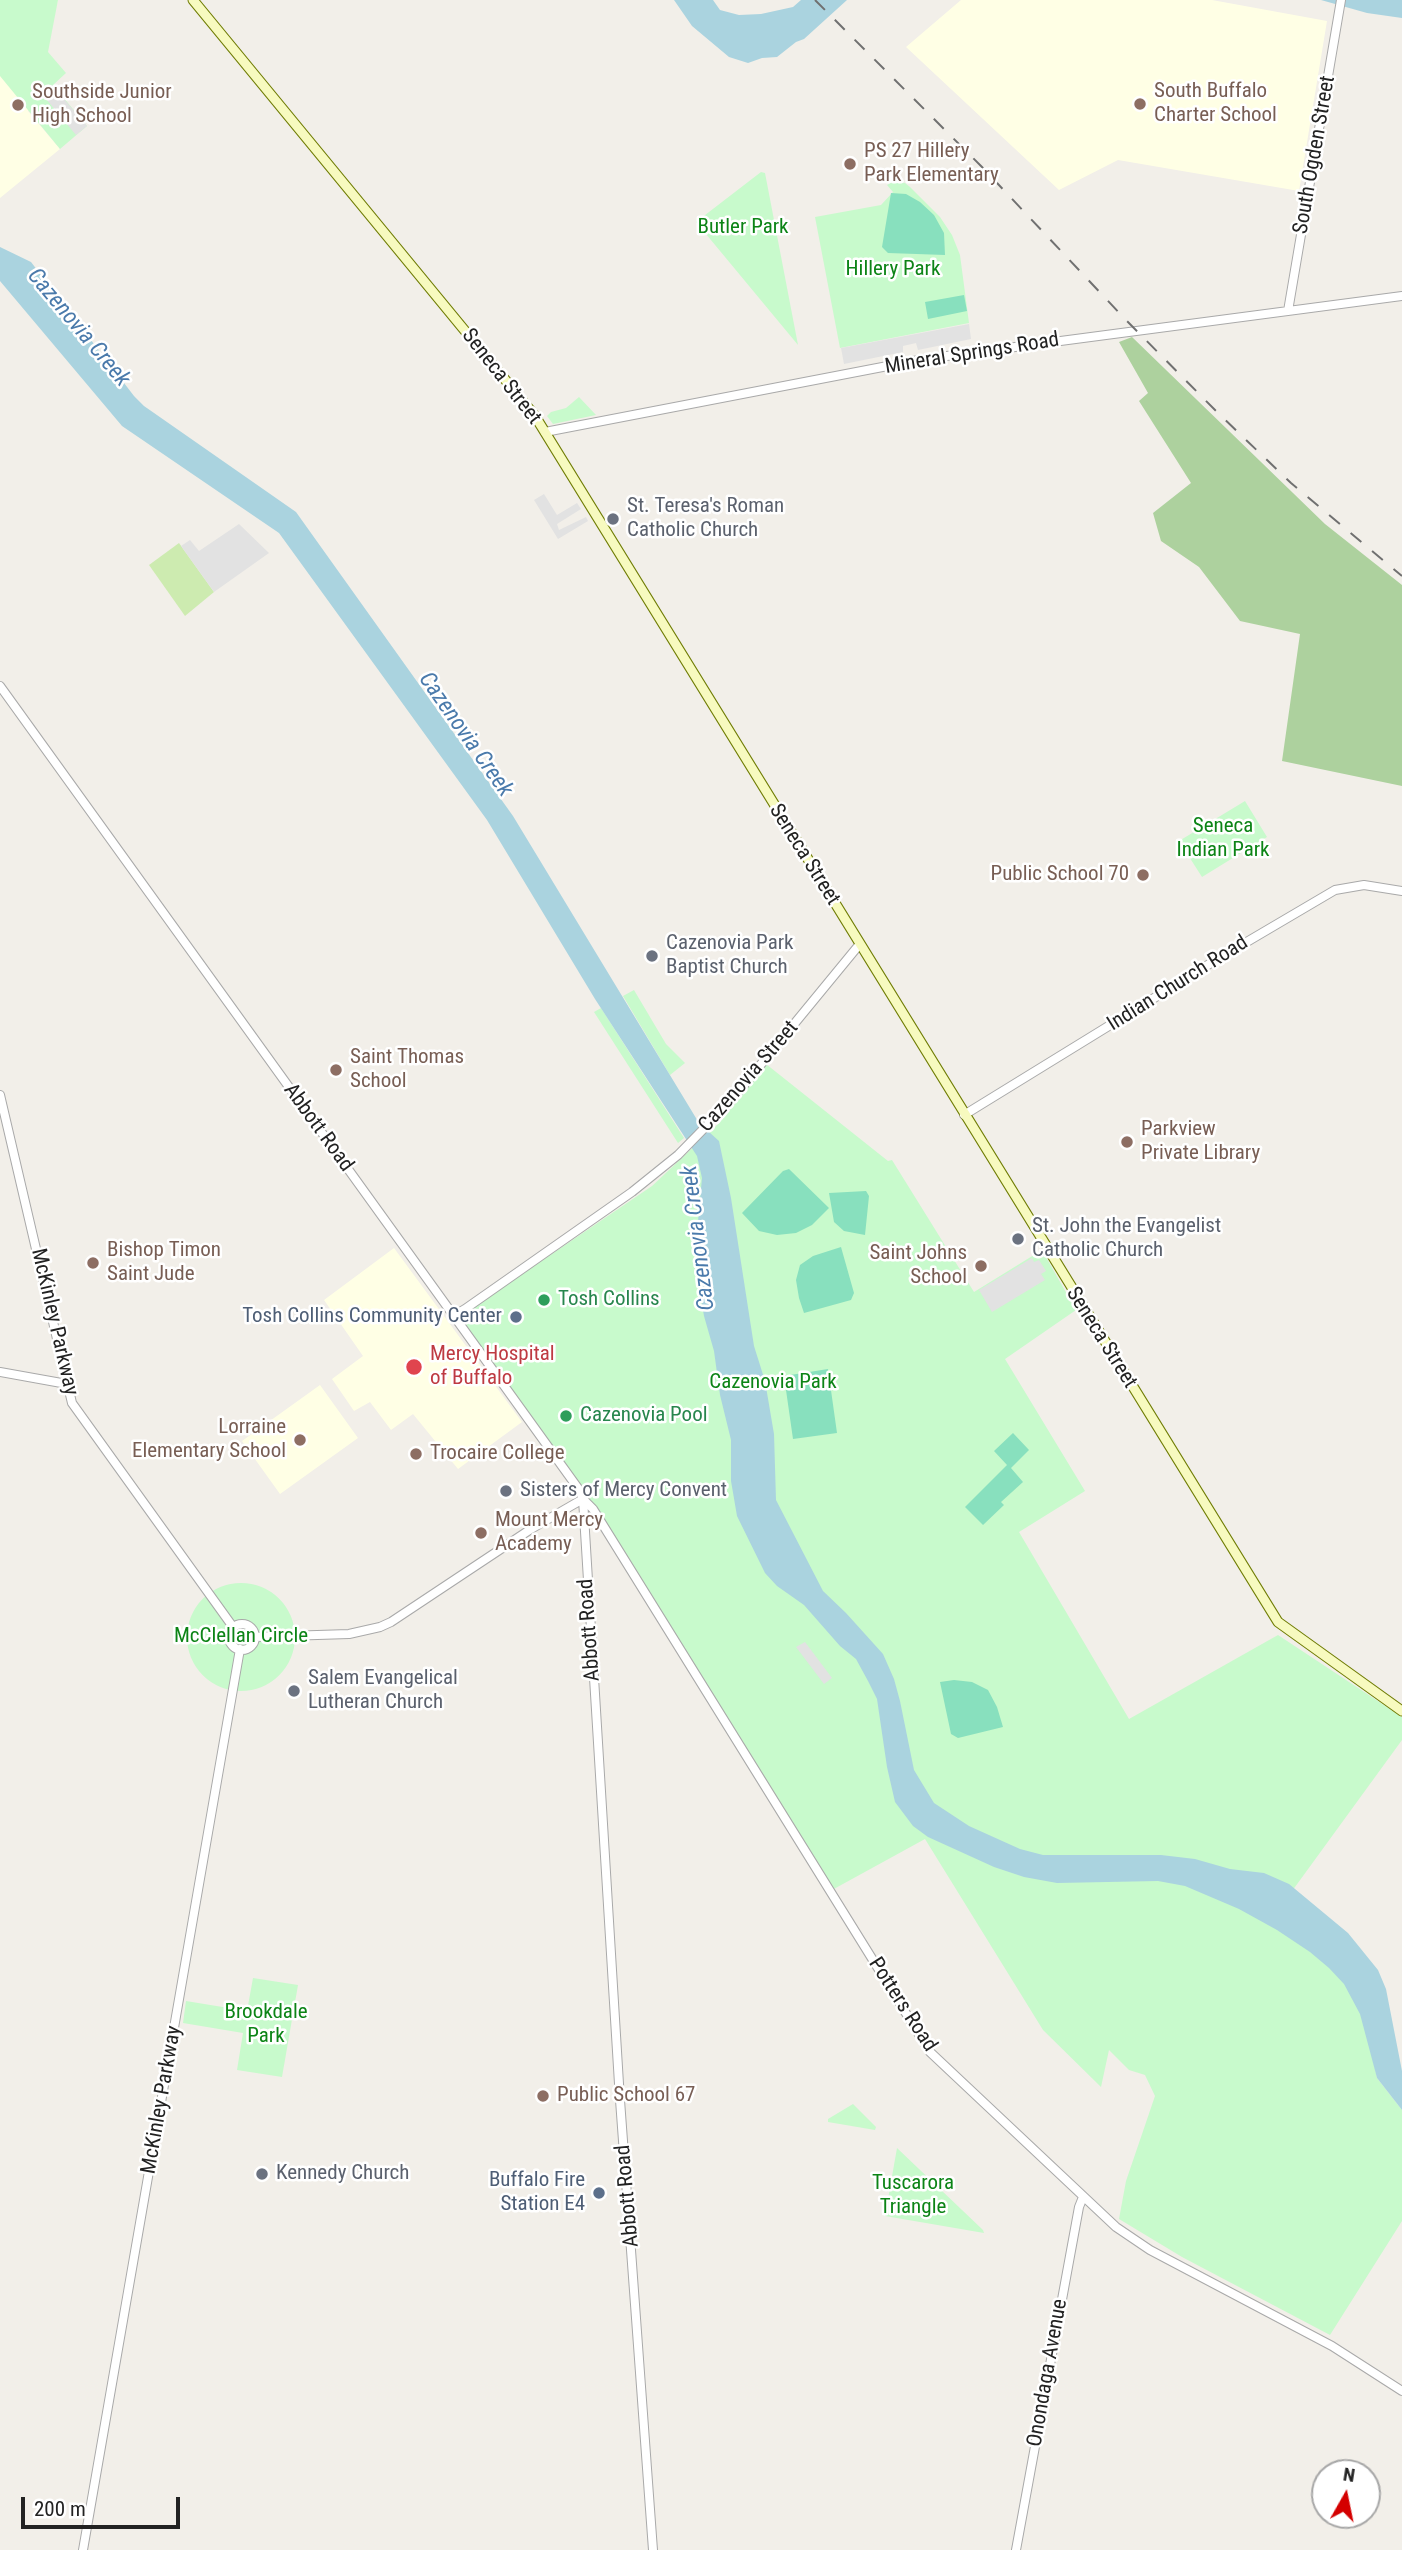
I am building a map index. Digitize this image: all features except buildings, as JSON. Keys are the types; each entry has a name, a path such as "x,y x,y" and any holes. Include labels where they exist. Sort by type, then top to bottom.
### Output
{"main road":[{"name":"Seneca Street","path":"193,0 524,402 545,432 1278,1622 1402,1711"}],"street":[{"name":"South Ogden Street","path":"1288,311 1341,0"},
{"name":"Mineral Springs Road","path":"545,432 924,359 1402,296"},
{"name":"Abbott Road","path":"0,686 580,1491 583,1499 620,2100 653,2550"},
{"name":"Indian Church Road","path":"964,1115 1335,890 1364,885 1402,891"},
{"name":"Cazenovia Street","path":"453,1315 632,1192 687,1147 709,1125 859,945"},
{"name":"McKinley Parkway","path":"0,1095 72,1404 233,1627"},
{"path":"0,1372 67,1384"},
{"path":"254,1637 349,1634 380,1627 531,1529 583,1499"},
{"name":"Potters Road","path":"583,1499 593,1510 928,2049 1116,2227 1150,2250 1332,2346 1402,2392"},
{"path":"241,1624 247,1625 253,1631 254,1637 250,1646 240,1650 229,1640 229,1633 233,1627 241,1624"},
{"name":"McKinley Parkway","path":"83,2550 240,1650"},
{"name":"Onondaga Avenue","path":"1016,2550 1083,2197"}],"shaded area":[{"name":"Southside Junior High School","path":"0,0 58,0 28,111 60,149 0,198"},
{"name":"South Buffalo Charter School","path":"961,0 1212,0 1327,21 1299,191 1118,160 1059,190 906,47"},
{"path":"52,85 87,126 76,135 41,93"},
{"path":"969,324 971,339 918,350 916,343 903,346 903,352 844,364 841,348"},
{"path":"544,494 557,515 577,503 581,509 557,524 559,530 586,517 588,521 558,539 534,500"},
{"path":"239,524 269,553 214,592 181,546 190,540 199,551"},
{"name":"Mercy Hospital of Buffalo","path":"394,1248 522,1422 458,1469 413,1414 391,1430 370,1402 354,1411 332,1379 363,1356 324,1300"},
{"path":"1032,1258 1034,1262 1039,1260 1046,1271 1041,1274 1045,1280 992,1312 979,1290"},
{"name":"Lorraine Elementary School","path":"320,1385 358,1438 280,1494 242,1441"},
{"path":"805,1642 832,1678 824,1684 796,1647"}],"green space":[{"path":"0,0 58,0 48,52 66,73 53,85 87,126 60,149 0,76"},
{"name":"Butler Park","path":"761,172 765,173 798,345 696,222"},
{"name":"Hillery Park","path":"894,181 910,187 940,217 952,235 960,255 969,323 840,348 815,217 881,205 893,192 887,185"},
{"path":"891,193 906,194 934,215 944,233 945,255 888,253 882,247"},
{"path":"964,295 967,311 928,319 925,302"},
{"path":"1132,337 1325,524 1402,585 1402,786 1282,761 1300,634 1240,621 1199,567 1161,541 1153,513 1191,483 1139,401 1148,393 1119,342"},
{"path":"579,397 596,415 553,424 547,416 551,412 566,408"},
{"path":"179,543 214,592 185,616 149,565"},
{"name":"Seneca Indian Park","path":"1245,801 1267,837 1202,877 1179,841"},
{"path":"634,990 666,1044 685,1063 670,1075 623,996"},
{"path":"601,1008 684,1138 678,1143 594,1012"},
{"name":"Cazenovia Park","path":"766,1064 888,1161 892,1160 974,1292 1042,1250 1076,1310 1005,1359 1085,1491 1019,1532 1129,1719 1278,1635 1402,1717 1402,1740 1287,1898 1361,2002 1377,2078 1402,2110 1402,2221 1330,2335 1182,2257 1119,2219 1126,2181 1155,2096 1145,2075 1129,2070 1109,2050 1101,2087 1043,2030 925,1839 832,1890 581,1490 459,1317 652,1186 719,1123"},
{"path":"789,1169 829,1208 812,1225 796,1233 777,1235 759,1231 742,1213 783,1171"},
{"path":"866,1191 869,1196 865,1235 844,1231 834,1222 829,1193"},
{"path":"841,1247 854,1293 851,1300 804,1313 796,1280 800,1265 813,1256"},
{"path":"828,1369 837,1433 793,1439 784,1376"},
{"path":"1013,1433 1029,1450 1011,1468 1023,1482 1001,1502 1004,1505 983,1525 965,1507 1007,1465 994,1451"},
{"name":"McClellan Circle","path":"241,1583 262,1587 279,1599 291,1616 295,1637 291,1658 279,1675 262,1687 241,1691 220,1687 203,1675 191,1658 187,1637 191,1616 203,1599 220,1587"},
{"path":"940,1682 972,1682 988,1690 1003,1727 958,1738 951,1734"},
{"name":"Brookdale Park","path":"253,1978 298,1985 282,2077 237,2070 243,2033 183,2023 186,2001 247,2011"},
{"name":"Tuscarora Triangle","path":"853,2104 876,2127 875,2130 828,2122 828,2119"},
{"name":"Tuscarora Triangle","path":"897,2148 983,2230 984,2233 885,2216"}],"water":[{"path":"674,0 713,0 720,10 739,15 761,14 793,7 801,0 847,0 804,39 777,57 748,63 729,57 692,26"},
{"path":"1321,0 1402,0 1402,18 1367,13"},
{"name":"Cazenovia Creek","path":"0,247 31,262 144,406 296,512 513,816 699,1123 719,1141 731,1198 754,1346 765,1381 774,1434 776,1500 823,1591 883,1654 900,1701 914,1770 934,1803 969,1826 1020,1849 1043,1855 1161,1855 1195,1859 1230,1869 1264,1873 1289,1884 1348,1933 1378,1970 1386,1989 1402,2071 1402,2110 1377,2078 1360,2014 1344,1984 1310,1952 1277,1930 1239,1909 1185,1886 1158,1881 1057,1883 1024,1877 994,1867 928,1837 913,1826 895,1802 877,1699 856,1659 840,1646 804,1605 777,1586 765,1573 737,1516 731,1481 731,1440 697,1276 696,1243 702,1178 697,1156 595,999 487,820 279,533 122,426 0,281"}],"railway":[{"path":"815,0 982,167 1217,412 1291,483 1402,576"}],"place":[{"name":"South Buffalo Charter School","path":"1140,104"},
{"name":"Southside Junior High School","path":"18,105"},
{"name":"PS 27 Hillery Park Elementary","path":"850,164"},
{"name":"St. Teresa's Roman Catholic Church","path":"613,519"},
{"name":"Public School 70","path":"1143,875"},
{"name":"Cazenovia Park Baptist Church","path":"652,956"},
{"name":"Saint Thomas School","path":"336,1070"},
{"name":"Parkview Private Library","path":"1127,1142"},
{"name":"St. John the Evangelist Catholic Church","path":"1018,1239"},
{"name":"Bishop Timon Saint Jude","path":"93,1263"},
{"name":"Saint Johns School","path":"981,1266"},
{"name":"Tosh Collins","path":"544,1300"},
{"name":"Tosh Collins Community Center","path":"516,1317"},
{"name":"Mercy Hospital of Buffalo","path":"414,1367"},
{"name":"Cazenovia Pool","path":"566,1416"},
{"name":"Lorraine Elementary School","path":"300,1440"},
{"name":"Trocaire College","path":"416,1454"},
{"name":"Sisters of Mercy Convent","path":"506,1491"},
{"name":"Mount Mercy Academy","path":"481,1533"},
{"name":"Salem Evangelical Lutheran Church","path":"294,1691"},
{"name":"Public School 67","path":"543,2096"},
{"name":"Kennedy Church","path":"262,2174"},
{"name":"Buffalo Fire Station E4","path":"599,2193"}]}
